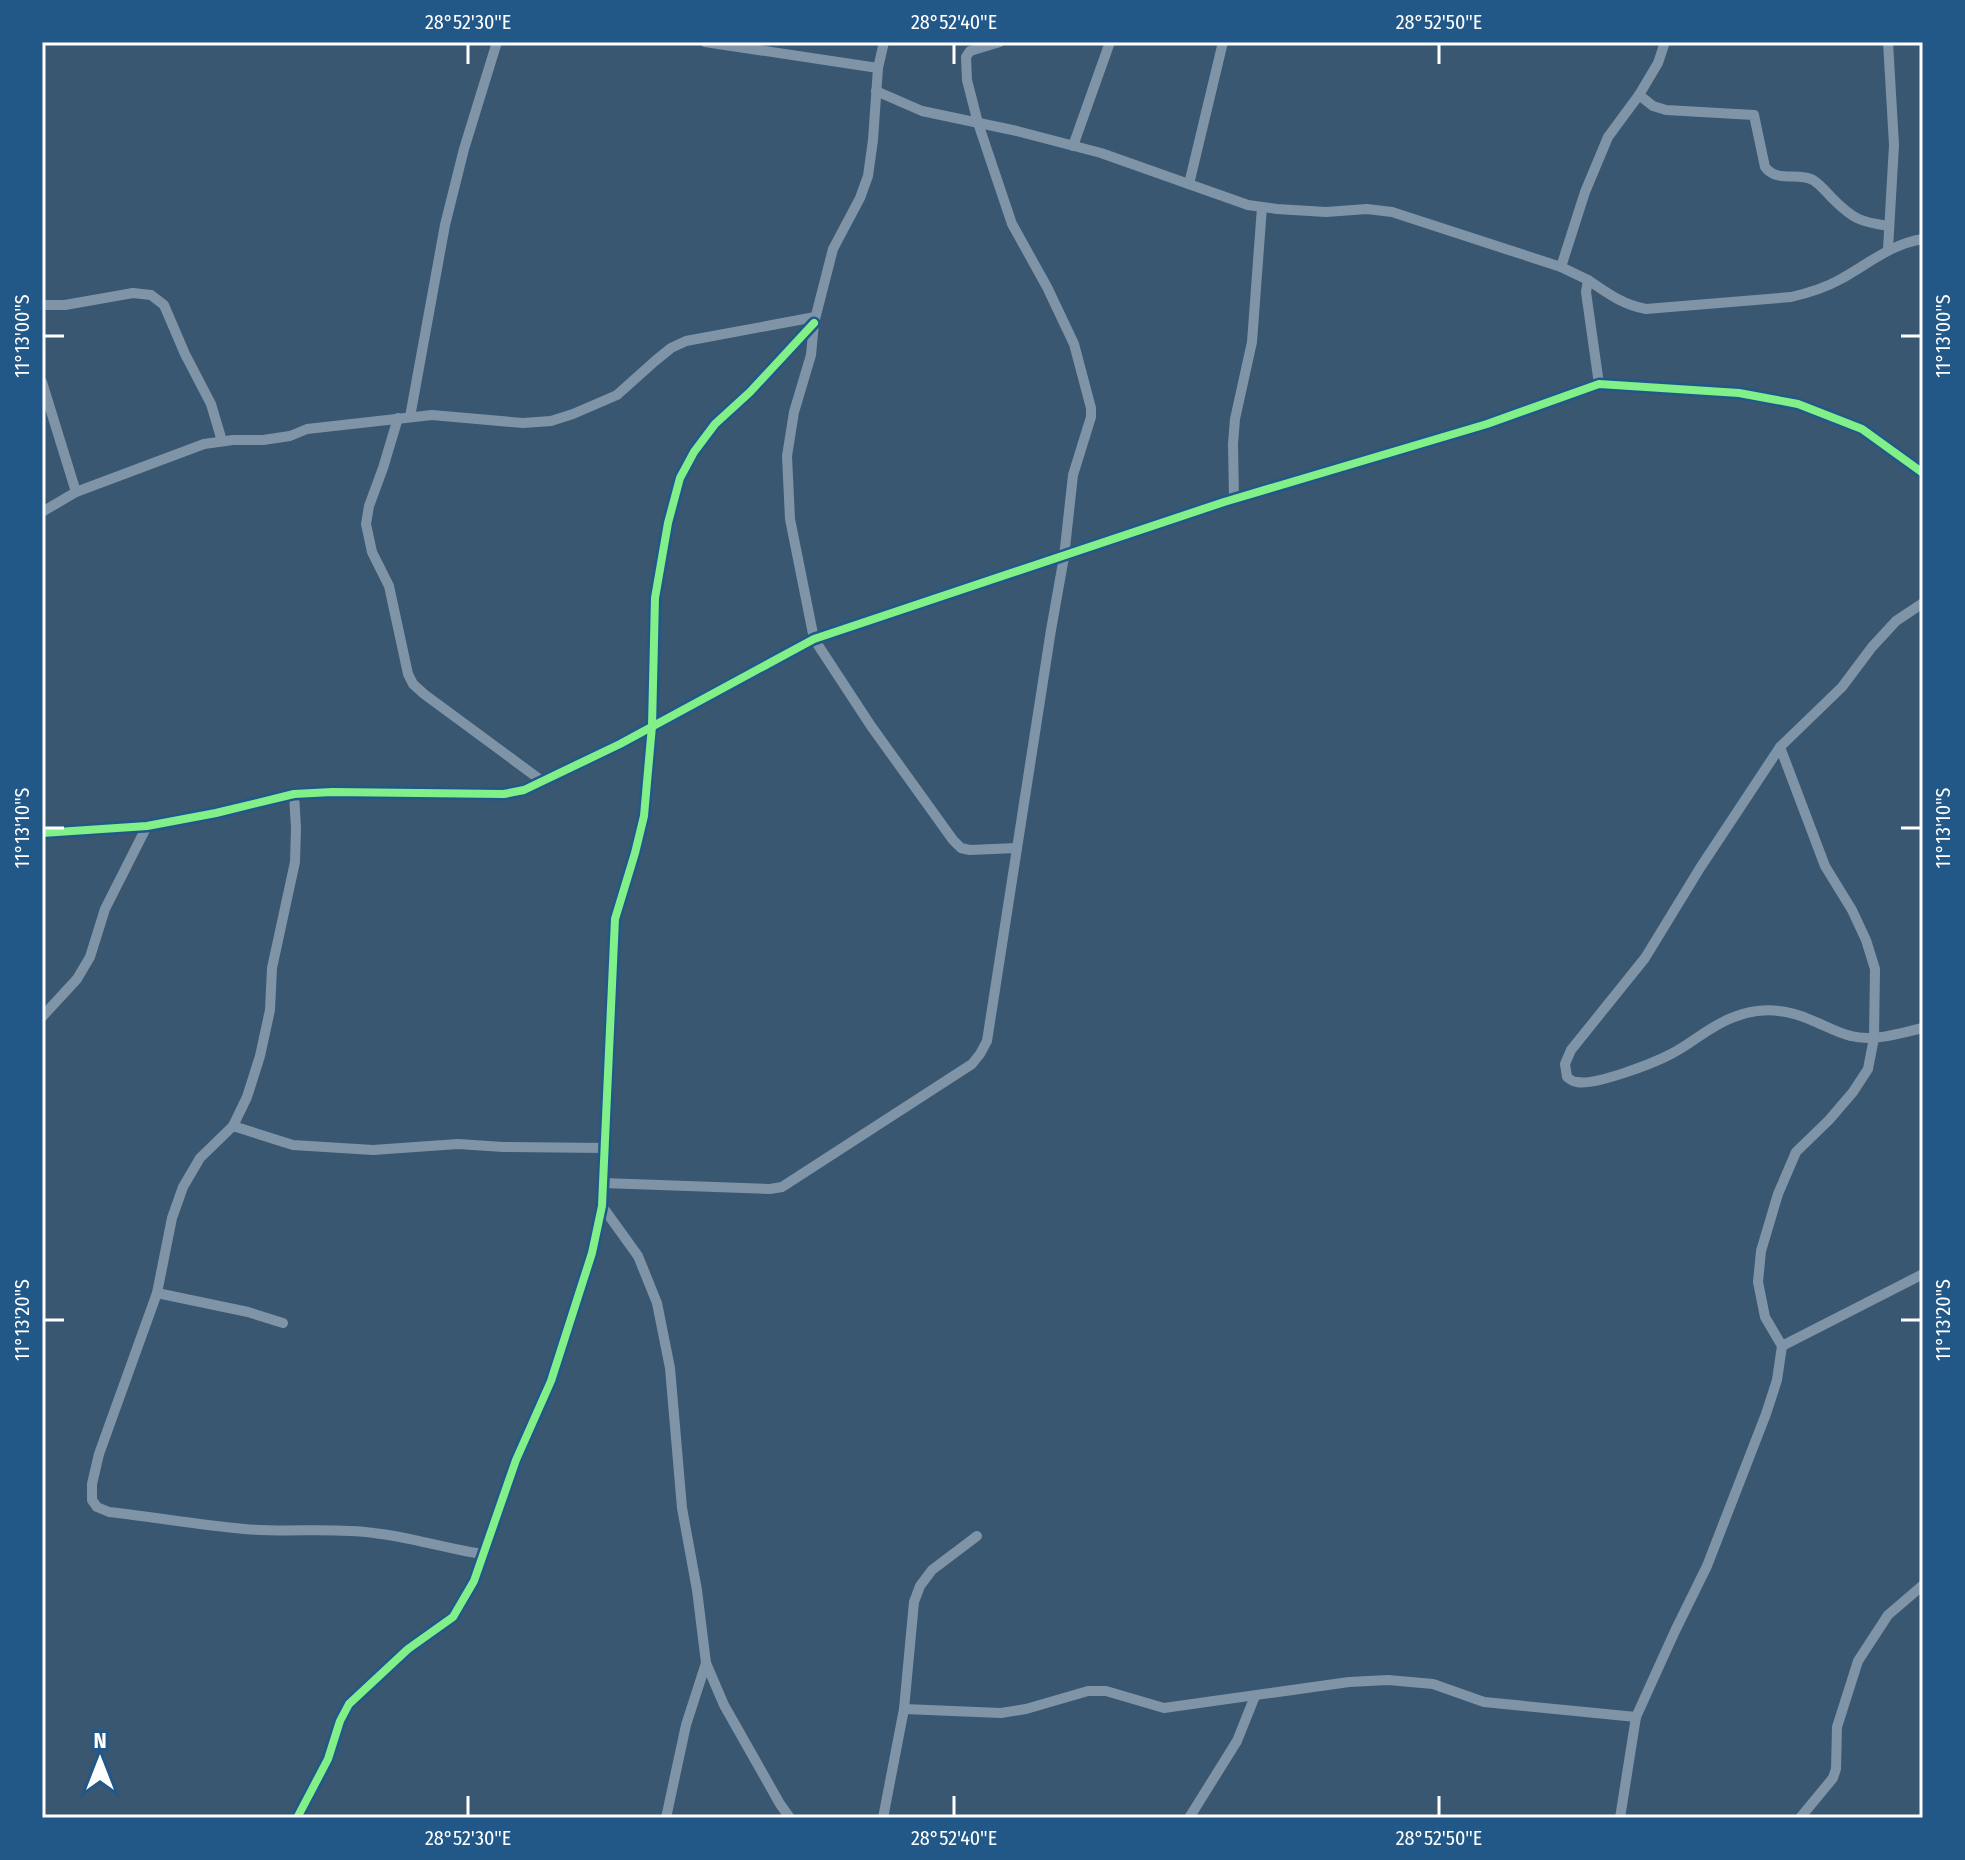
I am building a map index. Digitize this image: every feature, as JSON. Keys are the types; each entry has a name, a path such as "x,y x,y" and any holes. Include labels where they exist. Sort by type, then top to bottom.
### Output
{"street":[{"path":"410,417 445,225 464,149 497,42"},
{"path":"705,42 878,68"},
{"path":"884,42 878,68 868,176 833,249 815,320 811,355 794,412 787,456 790,519 814,639 888,749 961,848 1017,848"},
{"path":"603,1183 782,1187 972,1064 987,1041 1064,557 1073,475 1091,417 1074,344 1012,224 967,80 966,57 970,51 1000,42"},
{"path":"1073,146 1110,42"},
{"path":"1189,184 1223,42"},
{"path":"1561,267 1585,192 1608,137 1639,95 1658,63 1665,42"},
{"path":"1888,42 1894,145 1888,249"},
{"path":"876,91 922,111 1101,153 1248,205 1326,212 1367,209 1392,212 1561,267 1622,302 1646,309 1791,297 1815,292 1888,249 1903,242 1923,239"},
{"path":"1639,95 1653,106 1666,110 1754,115 1768,172 1810,178 1857,220 1889,226"},
{"path":"1234,499 1235,419 1252,342 1262,207"},
{"path":"1588,280 1586,292 1599,384"},
{"path":"42,305 65,305 133,293 151,295 164,305 211,404 222,441"},
{"path":"42,512 76,492 204,444 263,440 290,436 307,429 432,415 523,423 551,421 617,395 671,348 686,341 815,320"},
{"path":"297,1818 328,1759 349,1704 408,1649 453,1617 474,1581 516,1460 551,1381 592,1253 602,1206 615,919 644,816 652,726 655,598 668,523 680,478 694,452 715,424 750,392 815,320"},
{"path":"42,382 76,492"},
{"path":"42,833 147,826 294,794 504,794 524,790 620,744 814,639 1234,499 1487,424 1599,384 1739,393 1798,404 1862,429 1923,473"},
{"path":"398,418 366,524 372,552 389,586 408,674 424,694 542,781"},
{"path":"1923,603 1896,621 1842,687 1780,747 1645,958 1571,1050 1565,1064 1567,1077 1575,1082 1620,1074 1671,1054 1704,1032 1751,1011 1775,1010 1808,1018 1853,1037 1874,1038 1923,1028"},
{"path":"1620,1818 1636,1717 1707,1566 1777,1380 1782,1346 1765,1317 1758,1282 1761,1251 1778,1194 1796,1152 1829,1120 1868,1069 1874,1038 1875,969 1866,940 1825,866 1780,747"},
{"path":"294,794 295,862 272,968 270,1010 260,1056 247,1097 233,1126 200,1158 183,1187 172,1218 157,1293 99,1454 92,1484 92,1500 97,1507 109,1512 246,1529 372,1532 483,1554"},
{"path":"42,1017 77,979 90,957 105,909 147,826"},
{"path":"233,1126 293,1145 373,1150 458,1144 606,1148"},
{"path":"602,1206 638,1256 657,1303 670,1368 682,1508 706,1663 724,1705 790,1818"},
{"path":"1782,1346 1923,1274"},
{"path":"157,1293 248,1312 283,1323"},
{"path":"883,1818 904,1709 914,1602 920,1586 932,1570 977,1536"},
{"path":"1800,1818 1833,1778 1837,1727 1858,1661 1888,1615 1923,1585"},
{"path":"666,1818 686,1725 706,1663"},
{"path":"904,1709 1001,1713 1088,1691 1106,1691 1164,1708 1349,1682 1388,1680 1433,1684 1484,1702 1636,1717"},
{"path":"1189,1818 1237,1741 1255,1696"}],"cycle path":[{"path":"297,1818 328,1759 349,1704 408,1649 453,1617 474,1581 516,1460 551,1381 592,1253 602,1206 615,919 644,816 652,726 655,598 668,523 680,478 694,452 715,424 750,392 814,323"},
{"path":"42,833 147,826 294,794 504,794 524,790 620,744 814,639 1224,502 1487,424 1599,384 1739,393 1798,404 1862,429 1923,473"}]}
